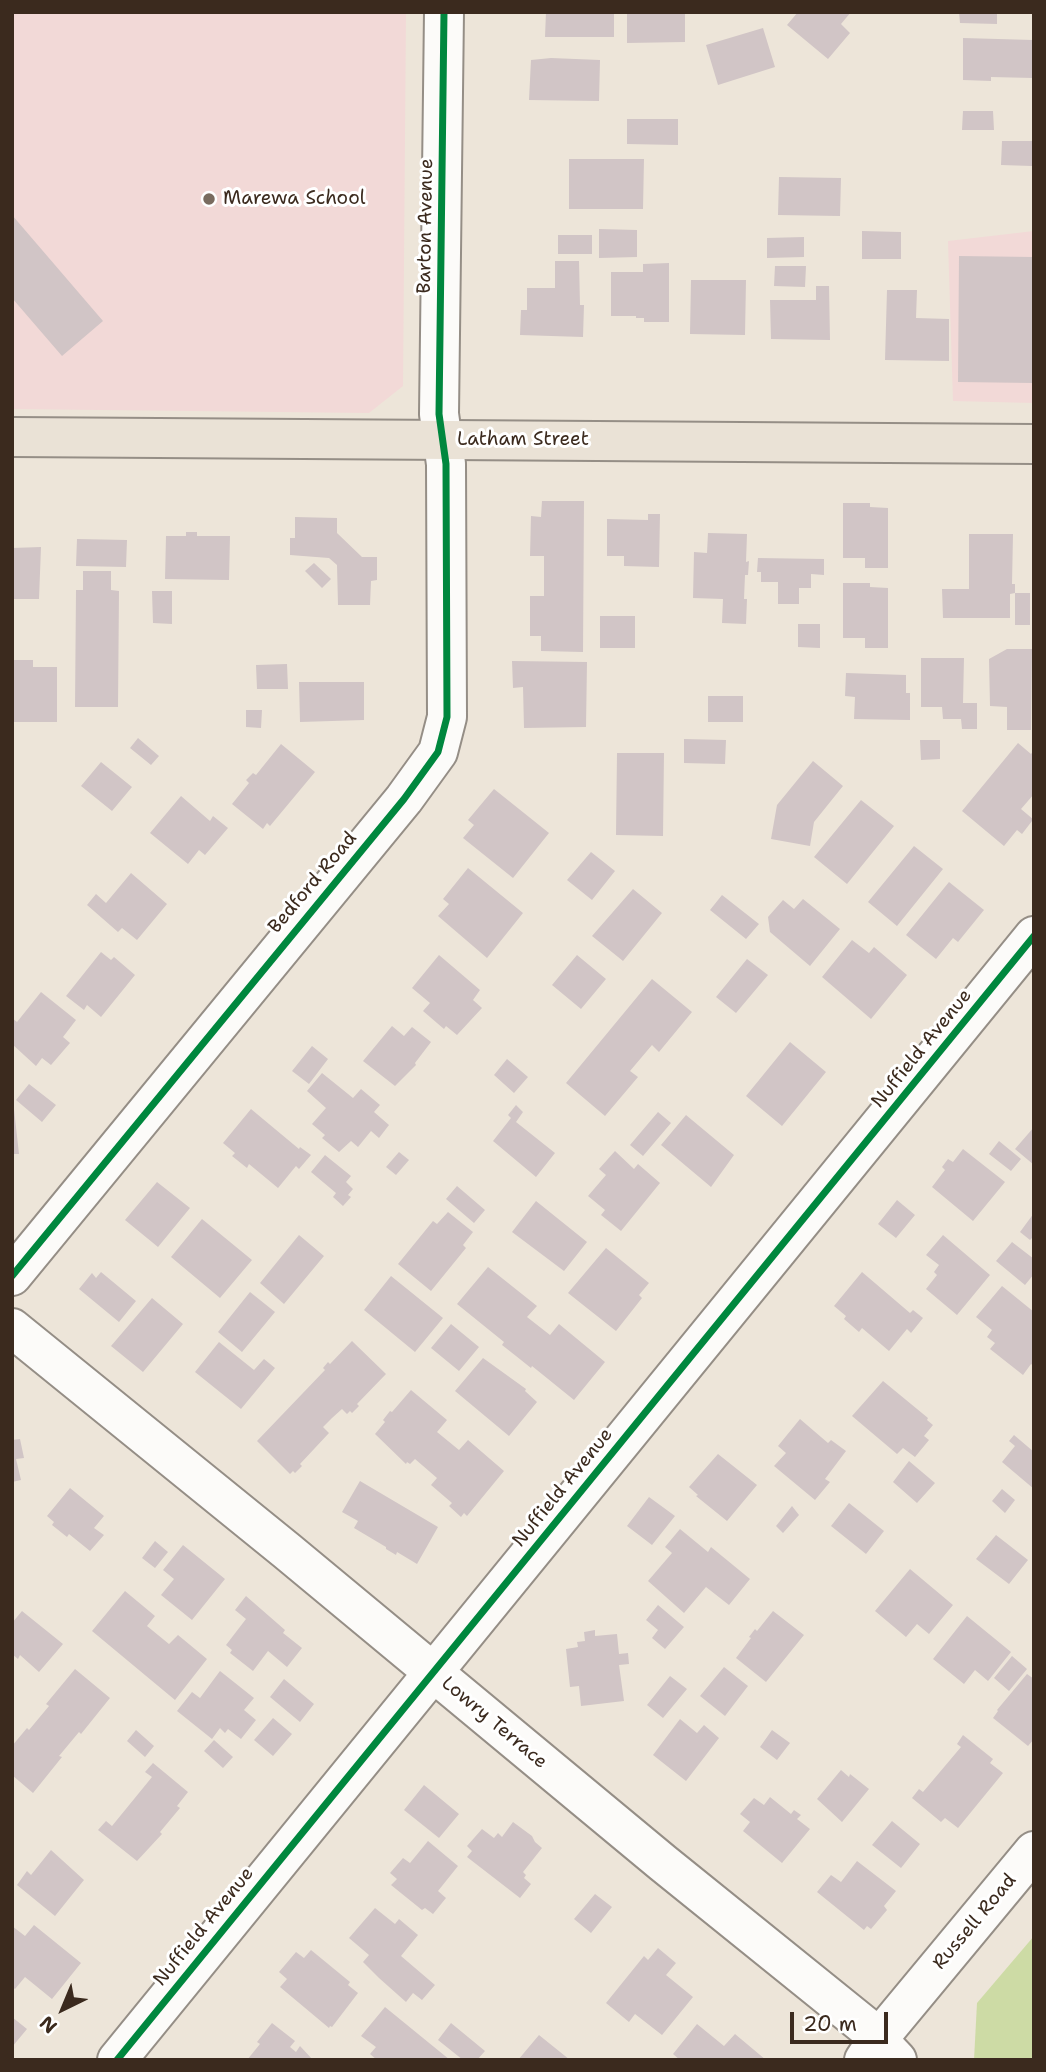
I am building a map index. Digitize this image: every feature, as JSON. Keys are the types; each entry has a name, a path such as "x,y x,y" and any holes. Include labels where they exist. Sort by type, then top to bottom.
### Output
{"main road":[{"name":"Latham Street","path":"12,438 1034,444"}],"street":[{"name":"Barton Avenue","path":"444,12 439,414 444,439"},
{"name":"Bedford Road","path":"12,1276 412,789 438,752 447,717 444,439"},
{"name":"Nuffield Avenue","path":"117,2060 1034,936"},
{"name":"Lowry Terrace","path":"12,1328 434,1673 880,2053"},
{"name":"Russell Road","path":"880,2053 1034,1851"}],"shaded area":[{"name":"Marewa School","path":"12,12 406,12 403,386 369,413 12,409"},
{"path":"1034,231 1034,403 953,401 948,241"}],"green space":[{"path":"1034,1936 1034,2060 974,2060 977,2003"}],"building":[{"path":"546,12 614,12 614,37 545,37"},
{"path":"627,12 685,12 685,42 627,43"},
{"path":"798,12 851,12 841,24 850,33 828,59 787,25"},
{"path":"959,12 997,12 997,24 960,23"},
{"path":"763,28 775,67 718,85 706,45"},
{"path":"963,38 1033,40 1033,78 991,77 991,81 963,80"},
{"path":"531,60 600,60 599,101 529,100"},
{"path":"963,111 993,111 994,130 962,130"},
{"path":"627,119 678,119 678,145 627,144"},
{"path":"1002,141 1032,141 1032,166 1001,165"},
{"path":"569,159 644,159 643,209 569,209"},
{"path":"779,177 841,178 840,216 778,215"},
{"path":"12,215 103,321 62,356 12,298"},
{"path":"599,229 637,230 637,257 599,258"},
{"path":"862,231 901,232 901,259 862,259"},
{"path":"558,235 592,235 592,254 558,254"},
{"path":"804,237 804,257 767,258 767,238"},
{"path":"959,256 1033,257 1032,383 958,382"},
{"path":"555,261 579,261 580,305 584,305 583,337 520,335 521,310 527,310 527,288 555,288"},
{"path":"669,263 669,322 644,322 644,318 636,316 611,316 611,272 643,272 643,264"},
{"path":"775,266 806,266 805,287 774,286"},
{"path":"691,280 746,280 745,335 690,334"},
{"path":"816,286 829,286 830,340 771,339 770,300 816,300"},
{"path":"887,290 917,290 916,318 949,319 949,361 885,360"},
{"path":"542,501 584,501 583,652 541,651 541,636 530,636 530,596 544,596 544,556 530,556 531,516 541,517"},
{"path":"843,503 870,503 870,507 888,508 888,568 865,568 865,558 843,558"},
{"path":"648,514 660,514 659,567 624,566 624,556 607,556 607,519 648,520"},
{"path":"295,517 337,518 337,533 362,557 377,557 377,580 371,581 370,605 338,605 337,565 329,558 290,555 290,538 295,538"},
{"path":"186,532 197,532 197,536 230,536 229,580 165,579 166,536 186,536"},
{"path":"708,533 747,534 746,562 749,561 748,575 745,575 746,624 722,623 723,599 693,598 694,552 707,553"},
{"path":"969,534 1013,534 1012,584 1015,584 1015,593 1010,594 1010,618 943,618 942,589 969,589"},
{"path":"77,539 127,540 126,567 76,566"},
{"path":"41,547 39,599 12,599 12,548"},
{"path":"758,558 824,559 824,575 811,574 811,588 799,588 799,604 778,604 778,582 761,582 761,572 757,572"},
{"path":"314,563 331,579 322,588 305,571"},
{"path":"83,571 111,571 111,590 119,591 118,707 75,707 76,590 83,590"},
{"path":"843,583 870,583 870,587 888,588 888,648 865,648 865,638 843,638"},
{"path":"152,591 172,591 172,624 153,623"},
{"path":"1015,593 1030,593 1030,625 1015,625"},
{"path":"600,616 635,616 635,648 600,648"},
{"path":"798,624 820,624 820,648 798,647"},
{"path":"1007,649 1032,649 1031,730 1007,730 1007,707 990,706 989,659"},
{"path":"921,658 964,658 963,703 977,703 977,729 962,729 961,719 943,719 942,707 921,707"},
{"path":"12,660 33,660 33,667 57,667 57,722 13,722"},
{"path":"512,661 587,662 586,727 524,728 523,687 513,688"},
{"path":"287,664 288,689 257,689 256,665"},
{"path":"846,673 906,675 906,693 910,693 910,720 854,719 855,697 845,696"},
{"path":"299,682 364,682 364,720 300,722"},
{"path":"708,696 743,696 743,722 708,722"},
{"path":"246,710 262,710 261,728 246,727"},
{"path":"138,738 159,756 151,765 130,748"},
{"path":"684,739 726,740 725,764 684,763"},
{"path":"920,740 940,740 940,759 921,760"},
{"path":"1018,743 1031,754 1034,750 1034,794 1021,809 1034,823 1032,821 1022,834 1017,830 1004,846 962,811"},
{"path":"281,744 315,772 270,826 267,823 263,829 232,804 249,783 246,780 253,773 256,775"},
{"path":"617,753 664,753 663,836 616,835"},
{"path":"813,761 843,786 814,822 810,846 771,839 777,805"},
{"path":"101,762 132,787 112,811 81,786"},
{"path":"494,789 549,833 513,878 463,838 474,825 468,820"},
{"path":"181,796 210,821 213,816 228,828 205,855 199,850 188,864 150,833"},
{"path":"861,800 894,826 847,884 814,857"},
{"path":"914,846 943,869 897,926 868,902"},
{"path":"591,852 615,871 592,900 567,880"},
{"path":"468,868 523,913 487,958 438,916 449,904 443,899"},
{"path":"131,873 167,904 137,940 122,928 118,932 87,905 96,894 106,903"},
{"path":"949,882 984,910 958,942 953,938 936,959 906,935"},
{"path":"633,889 662,913 623,961 592,936"},
{"path":"722,895 759,924 746,939 710,910"},
{"path":"803,899 840,929 810,966 770,932 768,917 783,900 794,909"},
{"path":"852,940 869,953 874,947 907,975 871,1019 822,977"},
{"path":"101,952 111,960 114,957 135,975 101,1017 87,1005 84,1010 66,996"},
{"path":"439,955 480,990 473,1000 482,1008 457,1035 446,1026 444,1029 423,1011 430,1003 412,988"},
{"path":"577,955 606,979 581,1009 552,985"},
{"path":"747,959 768,975 736,1013 716,997"},
{"path":"652,979 692,1012 659,1052 652,1045 630,1071 638,1077 605,1116 566,1083"},
{"path":"41,992 76,1020 63,1037 70,1043 51,1065 42,1058 36,1066 12,1044 12,1018 17,1022"},
{"path":"392,1026 404,1036 412,1027 431,1042 416,1065 395,1086 363,1061"},
{"path":"790,1042 826,1072 782,1126 746,1096"},
{"path":"312,1046 328,1059 309,1084 292,1071"},
{"path":"507,1059 528,1077 514,1093 494,1075"},
{"path":"322,1073 353,1098 361,1089 380,1105 374,1112 389,1125 379,1138 371,1131 358,1147 351,1141 339,1152 322,1138 325,1135 312,1124 326,1108 307,1091"},
{"path":"29,1084 56,1105 42,1122 16,1100"},
{"path":"516,1105 523,1112 516,1122 555,1153 536,1177 493,1141 511,1118 508,1115"},
{"path":"14,1109 19,1154 12,1154"},
{"path":"251,1109 299,1149 300,1147 311,1155 299,1169 296,1166 278,1188 249,1164 247,1168 232,1156 235,1153 223,1143"},
{"path":"658,1112 671,1123 643,1156 630,1145"},
{"path":"686,1115 734,1155 711,1187 661,1145"},
{"path":"1034,1127 1034,1165 1015,1149"},
{"path":"999,1141 1021,1159 1011,1171 989,1154"},
{"path":"963,1149 1005,1182 973,1221 932,1187 945,1170 942,1167 948,1159 953,1162"},
{"path":"615,1151 634,1169 638,1164 660,1183 621,1231 601,1215 605,1210 588,1196 606,1175 599,1169"},
{"path":"399,1152 409,1160 396,1175 386,1167"},
{"path":"325,1155 351,1176 346,1182 353,1189 348,1195 351,1197 343,1206 333,1197 336,1193 311,1172"},
{"path":"157,1182 190,1208 158,1247 125,1220"},
{"path":"457,1186 485,1210 474,1223 446,1199"},
{"path":"897,1200 915,1215 896,1238 878,1224"},
{"path":"536,1201 587,1242 564,1271 512,1232"},
{"path":"448,1212 473,1232 463,1245 466,1248 431,1291 398,1264 433,1221 437,1224"},
{"path":"1034,1213 1034,1236 1030,1240 1020,1232"},
{"path":"202,1219 252,1260 220,1298 171,1257"},
{"path":"299,1235 324,1256 284,1304 260,1283"},
{"path":"943,1235 990,1275 957,1315 926,1289 937,1275 934,1272 939,1265 926,1255"},
{"path":"1012,1242 1034,1259 1034,1274 1025,1285 996,1261"},
{"path":"606,1248 649,1283 639,1295 642,1298 616,1331 568,1293"},
{"path":"488,1267 537,1306 527,1317 550,1335 559,1324 605,1362 574,1400 502,1345 504,1342 457,1304"},
{"path":"101,1272 136,1301 119,1322 79,1289 92,1273 96,1278"},
{"path":"862,1272 910,1313 913,1310 923,1318 911,1333 907,1329 889,1351 862,1328 859,1332 834,1306"},
{"path":"391,1276 443,1318 415,1352 364,1310"},
{"path":"1002,1286 1034,1312 1034,1366 1031,1364 1023,1375 990,1349 995,1343 987,1337 992,1330 976,1317"},
{"path":"250,1292 275,1312 242,1352 218,1332"},
{"path":"152,1298 183,1324 143,1372 111,1346"},
{"path":"451,1324 479,1347 459,1371 431,1348"},
{"path":"352,1341 386,1374 357,1404 359,1406 352,1413 350,1411 347,1414 342,1409 323,1427 329,1433 300,1464 302,1466 290,1474 257,1441 325,1370 323,1368 328,1362 330,1364"},
{"path":"219,1342 254,1370 264,1359 275,1368 241,1409 195,1372"},
{"path":"483,1358 526,1389 537,1402 509,1436 455,1391"},
{"path":"883,1381 933,1425 924,1436 929,1440 915,1457 903,1448 897,1454 852,1416"},
{"path":"411,1390 447,1420 437,1432 459,1450 468,1440 504,1471 467,1516 464,1513 461,1517 449,1506 452,1503 431,1485 437,1478 415,1459 406,1464 375,1434 390,1411 392,1412"},
{"path":"800,1419 828,1443 831,1440 846,1451 825,1479 830,1482 815,1500 774,1466 786,1453 778,1446"},
{"path":"1014,1435 1034,1452 1034,1489 1002,1462 1015,1446 1009,1441"},
{"path":"20,1439 24,1458 16,1459 21,1480 12,1482 12,1440"},
{"path":"718,1454 757,1485 727,1521 689,1487"},
{"path":"909,1461 935,1483 917,1503 893,1482"},
{"path":"360,1481 438,1527 417,1564 397,1552 396,1555 354,1528 358,1521 342,1512"},
{"path":"70,1488 104,1516 94,1528 104,1535 90,1551 69,1534 67,1537 52,1525 54,1522 47,1516"},
{"path":"1002,1489 1015,1500 1005,1513 992,1501"},
{"path":"649,1497 675,1516 652,1545 627,1526"},
{"path":"849,1503 884,1531 866,1554 831,1526"},
{"path":"792,1506 799,1515 783,1533 776,1526"},
{"path":"680,1529 708,1552 711,1547 750,1579 729,1605 706,1587 684,1613 648,1581 672,1553 665,1547"},
{"path":"996,1535 1028,1560 1009,1584 976,1559"},
{"path":"155,1541 168,1552 155,1568 142,1558"},
{"path":"183,1545 225,1579 192,1620 161,1595 174,1579 163,1570"},
{"path":"910,1569 953,1605 929,1634 917,1624 906,1637 875,1611"},
{"path":"125,1591 155,1616 147,1626 169,1644 178,1635 207,1659 175,1700 92,1631"},
{"path":"246,1596 302,1648 287,1667 268,1651 253,1671 230,1653 232,1650 226,1645 246,1619 235,1610"},
{"path":"658,1605 684,1627 665,1649 652,1638 658,1630 646,1620"},
{"path":"22,1611 63,1644 39,1672 20,1655 18,1659 12,1654 12,1623"},
{"path":"773,1611 804,1635 766,1682 736,1658 755,1629 757,1631"},
{"path":"967,1616 1011,1652 988,1681 975,1670 964,1684 933,1659"},
{"path":"595,1630 595,1636 617,1634 619,1654 628,1653 629,1664 619,1665 624,1701 581,1706 579,1686 570,1687 566,1649 578,1647 577,1642 585,1641 584,1632"},
{"path":"1012,1656 1027,1669 1009,1691 994,1678"},
{"path":"724,1667 748,1686 725,1716 700,1696"},
{"path":"75,1669 110,1698 59,1756 62,1757 33,1793 12,1775 12,1746 49,1706 46,1704"},
{"path":"220,1671 254,1698 244,1710 256,1720 241,1739 228,1729 225,1733 220,1728 212,1739 177,1711 192,1692 200,1698"},
{"path":"1027,1674 1034,1679 1034,1739 1028,1746 993,1718"},
{"path":"670,1676 687,1689 663,1718 647,1705"},
{"path":"284,1679 314,1704 300,1722 270,1697"},
{"path":"273,1718 292,1734 273,1756 254,1740"},
{"path":"680,1719 697,1733 704,1725 719,1738 686,1781 653,1755"},
{"path":"136,1730 154,1746 145,1757 127,1741"},
{"path":"772,1730 790,1743 777,1760 760,1747"},
{"path":"963,1735 993,1759 990,1763 1003,1773 958,1828 945,1818 941,1822 912,1798 919,1789 923,1792 961,1747 957,1744"},
{"path":"214,1740 233,1757 223,1768 204,1751"},
{"path":"153,1763 188,1792 177,1806 180,1808 160,1832 162,1834 137,1861 98,1830 106,1821 112,1826 152,1777 145,1772"},
{"path":"841,1770 869,1789 842,1822 817,1799"},
{"path":"424,1785 459,1814 439,1838 404,1810"},
{"path":"770,1797 791,1814 794,1810 801,1815 797,1819 810,1829 782,1863 743,1831 750,1822 740,1814 754,1798 764,1805"},
{"path":"892,1821 920,1844 901,1868 872,1845"},
{"path":"513,1822 532,1836 542,1848 523,1872 526,1875 524,1878 531,1884 520,1898 467,1857 472,1851 467,1846 482,1829 494,1838 498,1833 502,1837"},
{"path":"428,1841 458,1866 438,1891 446,1898 433,1914 425,1908 422,1910 391,1885 397,1879 390,1873 403,1858 410,1863"},
{"path":"51,1850 84,1880 55,1916 17,1885 27,1871 31,1875"},
{"path":"857,1861 896,1891 884,1906 887,1910 871,1929 867,1926 864,1930 817,1892 831,1875 841,1882"},
{"path":"595,1894 612,1907 591,1933 574,1919"},
{"path":"375,1908 395,1924 399,1919 418,1935 401,1956 435,1985 422,2000 413,1993 406,2002 363,1962 369,1955 349,1938"},
{"path":"34,1925 81,1963 52,1999 25,1977 15,1989 12,1987 12,1926 25,1936"},
{"path":"658,1948 676,1963 666,1975 693,1997 662,2035 635,2014 629,2022 606,2003 644,1956 648,1960"},
{"path":"311,1950 350,1982 348,1985 358,1993 329,2028 280,1987 287,1979 279,1972 296,1952 304,1958"},
{"path":"385,2007 450,2060 377,2060 370,2054 376,2047 361,2036"},
{"path":"12,2017 27,2029 12,2047"},
{"path":"272,2023 295,2041 290,2047 296,2052 300,2046 313,2060 247,2060"},
{"path":"451,2023 485,2051 477,2060 463,2060 438,2040"},
{"path":"697,2024 724,2046 735,2034 766,2060 680,2060 673,2054"},
{"path":"539,2035 570,2060 518,2060"}],"cycle path":[{"path":"12,1276 404,799 438,752 447,717 446,464 439,414 444,12"},
{"path":"117,2060 1034,936"}],"place":[{"name":"Marewa School","path":"209,199"}]}
